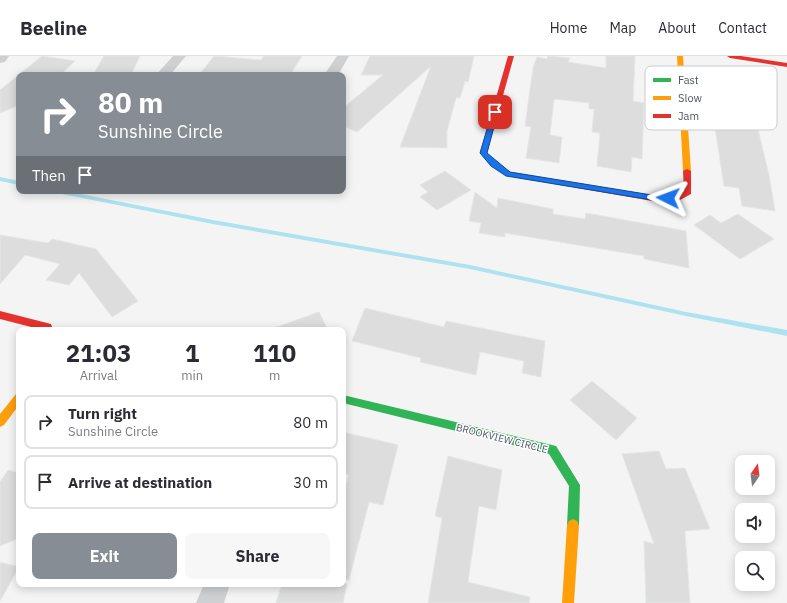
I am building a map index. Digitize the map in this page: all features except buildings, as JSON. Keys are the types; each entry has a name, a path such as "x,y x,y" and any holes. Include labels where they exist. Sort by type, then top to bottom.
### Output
{"street":[{"path":"0,59 3,56"},
{"path":"166,72 180,56"},
{"path":"333,72 343,56"},
{"path":"511,56 483,153 494,164 508,174 658,198 678,198 688,192 684,130"},
{"path":"680,56 681,66"},
{"path":"730,56 787,65"},
{"path":"0,315 48,327"},
{"name":"BROOKVIEW CIRCLE","path":"346,400 552,450 575,484 568,603"},
{"path":"0,422 16,401"},
{"path":"210,603 217,587"}],"waterway":[{"path":"0,179 16,182"},
{"path":"72,194 213,222 470,267 686,314 787,333"}],"traffic: fast":[{"path":"346,400 552,450 575,485 573,525"}],"traffic: slow":[{"path":"680,56 681,66"},
{"path":"685,130 687,171"},
{"path":"0,422 16,401"},
{"path":"568,603 573,525"}],"traffic: jam":[{"path":"511,56 483,153 493,164 508,174 658,199 678,198 688,192 687,171"},
{"path":"730,56 787,65"},
{"path":"0,315 48,327"}],"route":[{"path":"495,112 483,153 494,164 508,174 658,198 668,198"}]}
